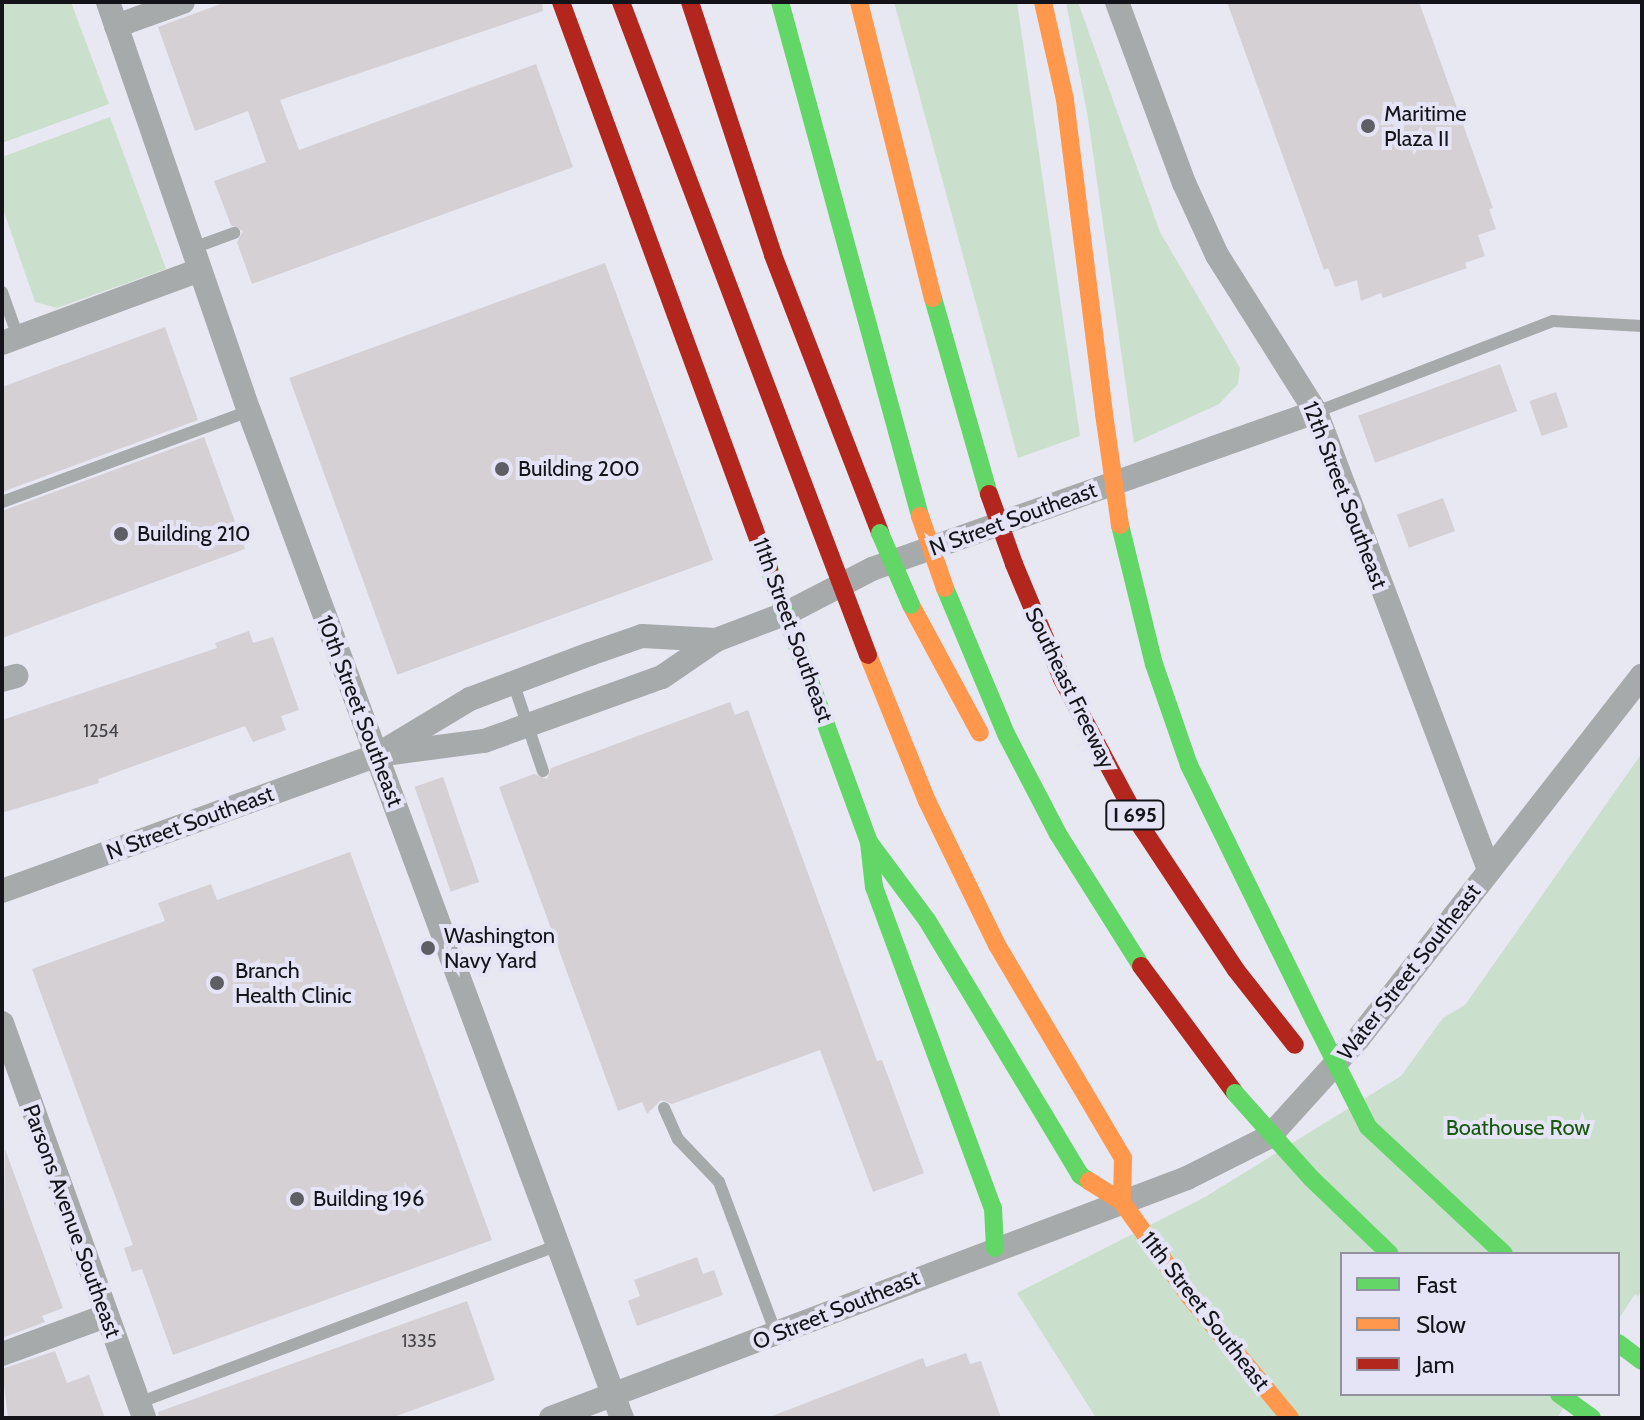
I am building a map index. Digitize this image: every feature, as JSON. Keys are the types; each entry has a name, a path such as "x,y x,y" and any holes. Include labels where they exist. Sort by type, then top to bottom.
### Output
{"main road":[{"name":"11th Street Southeast","path":"561,2 869,842 927,920 1080,1175 1122,1202 1190,1297 1290,1418"},
{"path":"621,2 840,586 966,886 1040,1024 1123,1158 1122,1202"},
{"path":"690,2 773,255 880,533 911,605 981,736 1058,834"},
{"path":"780,2 920,516 945,588 1000,721 1058,834 1148,978 1235,1093 1312,1179 1388,1252"},
{"name":"Southeast Freeway","path":"859,2 952,376 1014,564 1062,679 1142,828 1236,970 1295,1045 1368,1127 1502,1252"},
{"path":"1043,2 1065,100 1120,525 1154,664 1189,765 1368,1127"},
{"path":"869,842 874,887 993,1208 995,1248"},
{"path":"1620,1344 1642,1361"},
{"path":"1562,1396 1592,1418"}],"street":[{"name":"10th Street Southeast","path":"108,2 249,411 617,1406"},
{"path":"116,26 183,2"},
{"name":"12th Street Southeast","path":"1117,2 1184,183 1217,255 1316,412 1489,870"},
{"path":"10,340 196,259"},
{"name":"N Street Southeast","path":"377,755 484,741 662,677 716,640 787,613 872,569 1316,412"},
{"name":"N Street Southeast","path":"2,891 377,755 470,699 642,636 716,640"},
{"name":"Water Street Southeast","path":"1122,1202 1221,1164 1285,1123 1642,676"},
{"name":"Parsons Avenue Southeast","path":"2,1023 141,1410"},
{"name":"O Street Southeast","path":"551,1418 617,1406 777,1336 827,1318 836,1307 1122,1202"},
{"path":"2,1354 106,1316"}],"lane":[{"path":"196,259 234,233"},
{"path":"2,292 10,340"},
{"path":"1316,412 1553,321 1642,326"},
{"path":"2,502 249,411"},
{"path":"513,682 543,771"},
{"path":"664,1108 678,1139 719,1182 777,1336"},
{"path":"141,1410 558,1245"}],"green space":[{"path":"2,2 71,2 109,104 2,143"},
{"path":"894,2 1017,2 1080,436 1018,458"},
{"path":"1066,2 1078,2 1160,232 1240,368 1238,384 1219,404 1134,443 1088,118"},
{"path":"110,117 166,269 57,308 35,302 2,206 2,157"},
{"name":"Boathouse Row","path":"1642,753 1642,1290 1620,1323 1620,1252 1340,1252 1340,1396 1572,1396 1557,1418 1096,1418 1017,1293 1205,1197 1401,1076 1443,1018 1465,1005"}],"pier":[{"path":"1635,1294 1642,1300 1642,1403 1620,1386 1620,1317"}],"building":[{"path":"226,2 542,2 543,11 280,100 299,150 536,64 573,167 252,284 237,242 243,231 231,225 214,181 266,162 248,111 195,131 158,27"},
{"name":"Maritime Plaza II","path":"1227,2 1419,2 1493,208 1489,209 1496,229 1478,235 1485,256 1465,263 1467,268 1383,298 1381,293 1361,301 1357,280 1335,287 1328,268 1324,270"},
{"name":"Building 200","path":"605,263 713,560 397,675 289,378"},
{"path":"165,327 198,420 2,492 2,387"},
{"path":"1500,364 1517,411 1375,463 1358,416"},
{"path":"1556,392 1568,427 1542,436 1530,401"},
{"name":"Building 210","path":"204,437 245,549 2,638 2,511"},
{"path":"1443,498 1455,531 1409,548 1397,515"},
{"path":"249,631 253,643 273,637 299,710 281,716 286,730 253,742 245,726 98,779 99,783 2,813 2,720 217,648 215,643"},
{"path":"730,702 735,715 748,710 877,1061 882,1060 924,1173 873,1192 820,1050 672,1104 661,1100 647,1114 642,1102 618,1111 499,787 534,774 547,779 551,768"},
{"path":"443,777 479,882 451,892 415,787"},
{"path":"350,852 492,1240 173,1355 142,1269 132,1272 124,1248 133,1245 32,969 165,921 158,903 211,884 217,900"},
{"path":"5,1149 63,1308 42,1316 45,1322 2,1338"},
{"path":"697,1257 703,1274 714,1270 723,1295 637,1326 628,1301 640,1296 634,1280"},
{"path":"467,1301 495,1380 391,1418 159,1418 158,1412"},
{"path":"55,1351 67,1383 89,1375 105,1418 8,1418 2,1369"},
{"path":"966,1353 970,1364 981,1361 1001,1418 767,1418 923,1358 926,1367"}],"traffic: fast":[{"path":"780,2 920,516"},
{"path":"933,298 989,494"},
{"path":"1120,525 1154,664 1189,765 1314,1020"},
{"path":"880,533 911,605"},
{"path":"769,569 869,842 927,920 1080,1175 1089,1181"},
{"path":"945,588 1006,734 1058,834 1141,966"},
{"path":"869,842 874,887 993,1208 995,1248"},
{"path":"1314,1020 1368,1127"},
{"path":"1235,1093 1312,1179"},
{"path":"1368,1127 1502,1252"},
{"path":"1312,1179 1388,1252"},
{"path":"1620,1344 1642,1361"},
{"path":"1562,1396 1592,1418"}],"traffic: slow":[{"path":"859,2 933,298"},
{"path":"1043,2 1065,100 1104,414"},
{"path":"1104,414 1120,525"},
{"path":"920,516 945,588"},
{"path":"911,605 980,733"},
{"path":"868,655 927,801 997,945 1123,1158 1122,1202"},
{"path":"1089,1181 1122,1202 1190,1297 1290,1418"}],"traffic: jam":[{"path":"561,2 769,569"},
{"path":"621,2 868,655"},
{"path":"690,2 773,255 880,533"},
{"path":"989,494 1014,564"},
{"path":"1014,564 1062,679 1142,828 1236,970 1295,1045"},
{"path":"1141,966 1235,1093"}],"place":[{"name":"Maritime Plaza II","path":"1368,126"},
{"name":"Building 200","path":"502,469"},
{"name":"Building 210","path":"121,534"},
{"name":"Washington Navy Yard","path":"428,948"},
{"name":"Branch Health Clinic","path":"217,983"},
{"name":"Building 196","path":"297,1199"}]}
